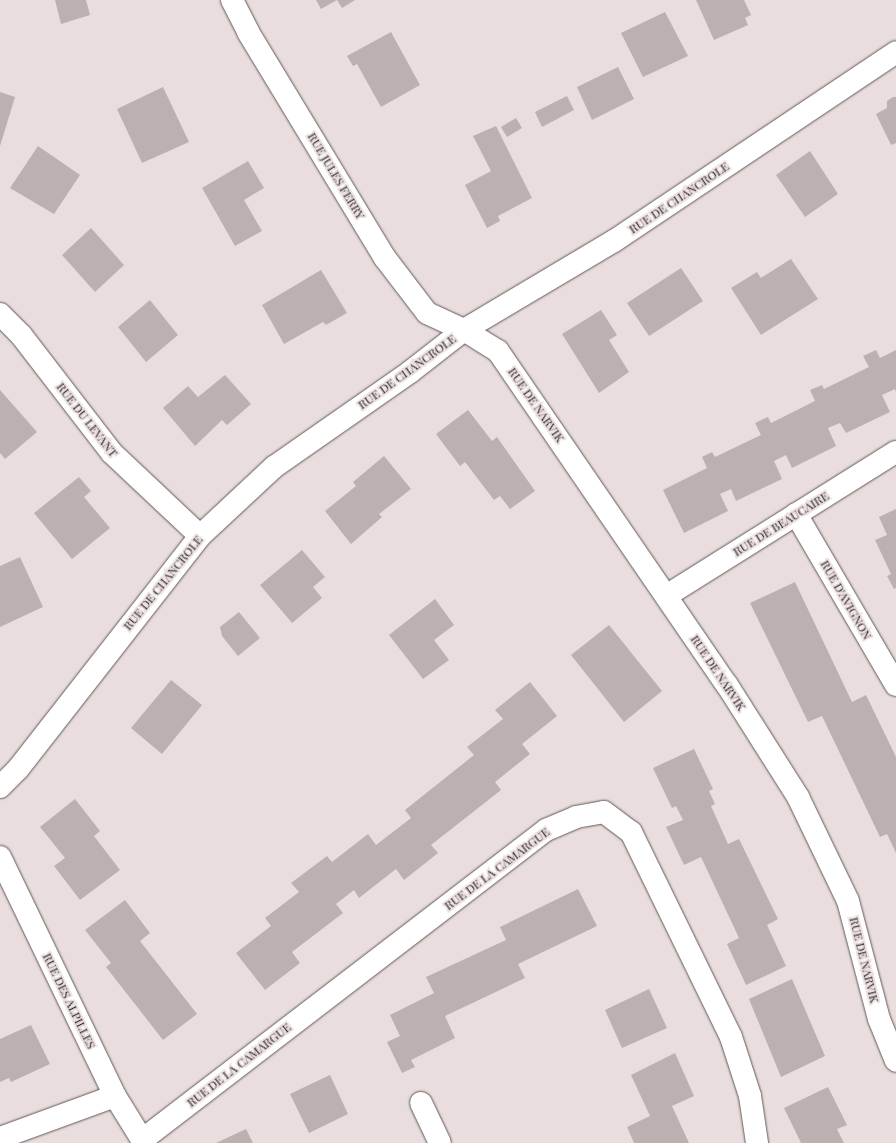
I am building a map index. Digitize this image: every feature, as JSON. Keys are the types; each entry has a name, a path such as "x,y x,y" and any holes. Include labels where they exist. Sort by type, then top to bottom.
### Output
{"street":[{"name":"RUE JULES FERRY","path":"232,0 248,32 385,258 427,313 464,330"},
{"name":"RUE DE CHANCROLE","path":"0,787 18,768 200,536 274,466 410,372 464,330 614,241 896,52"},
{"name":"RUE DU LEVANT","path":"0,314 21,334 112,453 200,536"},
{"name":"RUE DE NARVIK","path":"464,330 498,351 666,596 798,797 848,900 879,1019 896,1061"},
{"name":"RUE DE BEAUCAIRE","path":"666,596 896,452"},
{"name":"RUE D'AVIGNON","path":"796,514 896,685"},
{"name":"RUE DE LA CAMARGUE","path":"143,1141 546,830 576,817 604,812 631,832 731,1037 750,1096 757,1143"},
{"name":"RUE DES ALPILLES","path":"0,857 115,1096 143,1141"},
{"path":"0,1138 115,1096"},
{"path":"421,1102 440,1143"}],"building":[{"path":"55,0 86,0 90,15 61,24"},
{"path":"316,0 337,0 321,9"},
{"path":"337,0 355,0 342,8"},
{"path":"696,0 744,0 751,15 745,18 748,25 714,40"},
{"path":"665,12 688,56 643,77 621,33"},
{"path":"391,32 420,85 381,107 357,64 353,66 347,56"},
{"path":"618,67 634,99 592,120 577,87"},
{"path":"163,87 189,142 142,163 117,109"},
{"path":"0,92 15,97 0,146"},
{"path":"567,96 574,110 542,127 535,112"},
{"path":"893,97 896,97 896,143 891,145 876,114 887,108 887,101"},
{"path":"516,118 522,128 507,137 501,127"},
{"path":"496,126 532,198 498,216 500,221 487,228 465,185 491,171 473,136"},
{"path":"38,146 80,175 54,214 10,188"},
{"path":"810,151 838,194 805,217 776,175"},
{"path":"248,161 264,188 244,200 262,231 235,246 202,188"},
{"path":"91,228 124,265 95,292 62,255"},
{"path":"791,259 818,299 761,335 731,288 757,272 761,278"},
{"path":"681,268 703,301 649,336 627,303"},
{"path":"321,270 347,313 326,325 323,322 284,344 262,305"},
{"path":"150,300 178,335 146,362 118,327"},
{"path":"601,310 617,335 609,340 629,372 599,393 562,334"},
{"path":"876,350 880,358 896,350 896,392 895,389 882,395 890,412 846,433 840,423 828,428 836,446 792,468 786,455 774,461 782,479 736,501 731,489 720,494 728,511 684,533 663,490 707,468 702,457 712,452 715,457 761,435 755,423 768,417 771,423 815,401 810,390 822,385 824,389 869,367 863,356"},
{"path":"225,375 251,404 227,425 222,420 195,446 163,408 188,386 198,397"},
{"path":"0,390 37,432 5,459 0,453"},
{"path":"468,410 492,441 497,437 535,491 510,509 500,496 494,500 465,462 460,466 436,434"},
{"path":"384,456 411,489 379,514 382,517 351,544 325,511 356,486 353,482"},
{"path":"79,477 91,491 84,497 110,528 72,559 34,513"},
{"path":"896,509 896,588 894,589 887,576 891,574 875,540 887,535 879,517"},
{"path":"302,550 325,577 313,587 322,598 292,623 260,585"},
{"path":"20,557 43,607 0,627 0,566"},
{"path":"795,582 852,702 866,695 896,757 896,853 887,834 880,837 822,716 808,722 750,603"},
{"path":"435,599 454,625 434,640 449,660 423,679 389,635"},
{"path":"239,612 260,638 238,656 222,636 220,627"},
{"path":"609,625 662,691 624,722 571,655"},
{"path":"171,680 202,705 162,754 131,728"},
{"path":"530,682 557,716 522,744 530,754 495,782 501,790 431,845 438,853 404,880 396,869 359,898 354,890 336,904 343,913 292,952 300,963 265,990 236,953 271,926 265,918 299,892 291,883 327,856 332,862 368,834 376,845 411,818 405,810 474,755 467,747 503,719 495,710"},
{"path":"694,749 713,789 709,791 715,804 711,806 728,844 739,839 778,919 767,925 786,966 746,985 727,944 739,938 701,857 684,865 666,827 683,820 676,806 672,808 653,768"},
{"path":"75,799 100,831 94,836 120,870 80,900 54,866 65,858 40,827"},
{"path":"578,889 597,926 518,964 525,978 445,1016 455,1038 411,1060 415,1067 402,1073 387,1042 400,1036 390,1015 434,993 426,977 506,940 500,927"},
{"path":"125,900 150,933 140,941 197,1014 163,1040 106,967 111,963 85,930"},
{"path":"792,979 825,1056 781,1077 749,999"},
{"path":"649,989 667,1028 622,1048 605,1010"},
{"path":"31,1025 50,1064 11,1082 9,1078 0,1082 0,1039"},
{"path":"675,1053 694,1096 672,1106 689,1143 634,1143 627,1127 650,1116 631,1075"},
{"path":"330,1075 348,1114 309,1133 290,1094"},
{"path":"828,1087 847,1125 837,1129 844,1143 801,1143 784,1108"},
{"path":"246,1129 253,1143 216,1143"}]}
